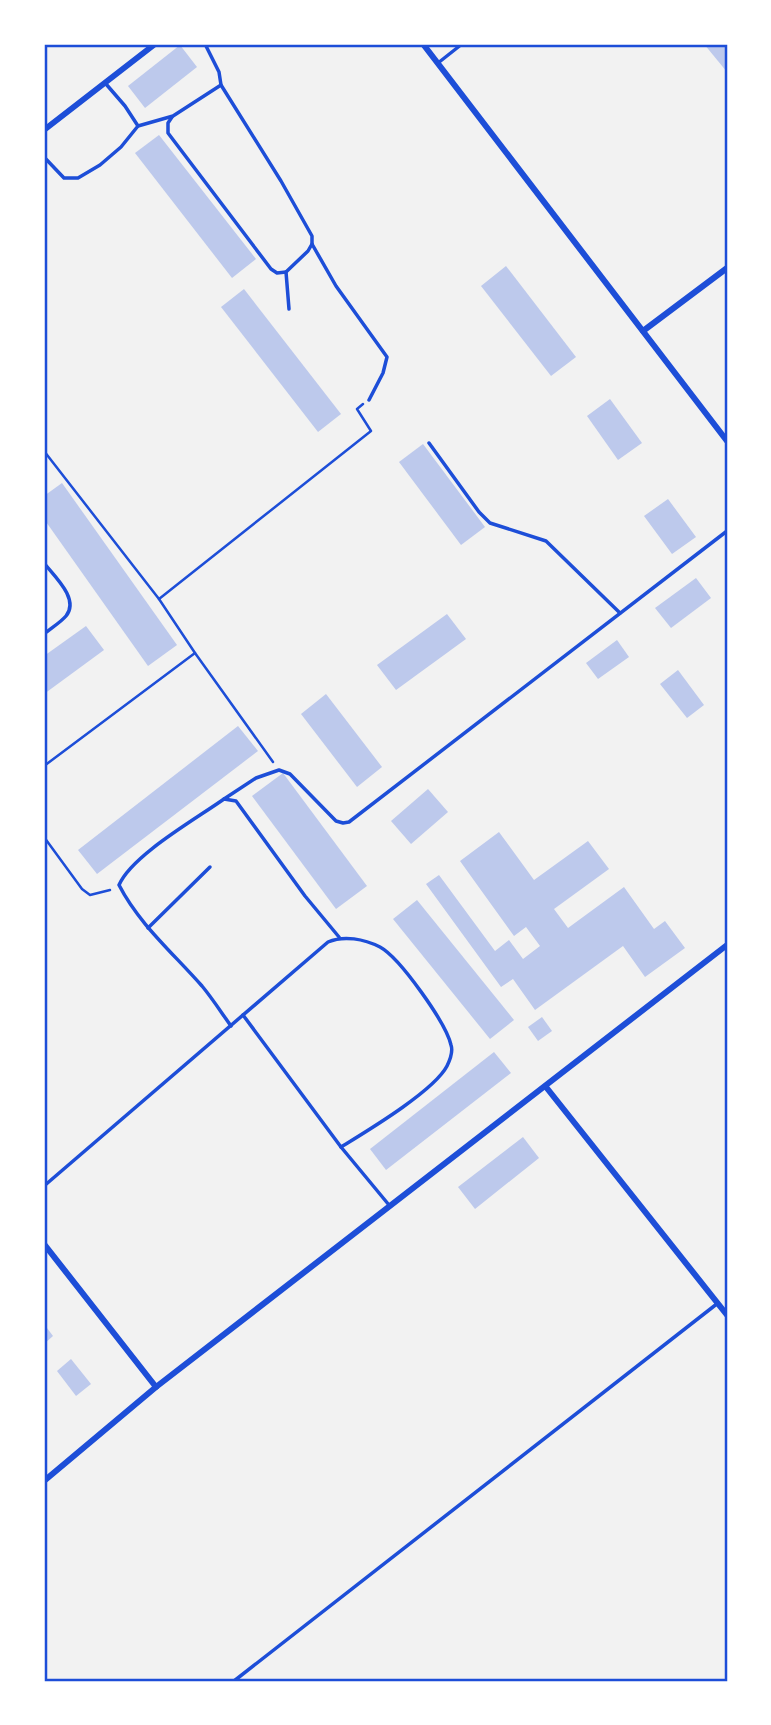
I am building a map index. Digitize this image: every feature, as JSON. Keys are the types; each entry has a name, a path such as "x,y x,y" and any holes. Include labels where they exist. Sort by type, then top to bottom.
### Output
{"street":[{"path":"44,130 155,44"},
{"path":"423,44 727,441"},
{"path":"643,331 727,268"},
{"path":"44,1481 156,1387 547,1087 727,945"},
{"path":"547,1087 727,1315"},
{"path":"44,1244 156,1387"}],"lane":[{"path":"173,116 168,123 168,133 271,269 277,273 286,272 308,251 312,236 221,85 219,72 205,44"},
{"path":"438,63 463,44"},
{"path":"105,83 138,126"},
{"path":"44,157 64,178 78,178 100,165 121,147 138,126 173,116 221,85"},
{"path":"312,244 336,286 387,357 383,373 369,400"},
{"path":"286,272 289,309"},
{"path":"429,443 490,523 546,541 620,613"},
{"path":"231,1026 204,988 148,928 119,884 124,873 224,799 256,778 279,770 290,774 336,821 349,822 727,531"},
{"path":"44,563 67,593 71,604 67,615 44,634"},
{"path":"224,799 236,801 305,896 339,937 380,947 393,957 428,1001 447,1032 452,1049 447,1066 435,1081 380,1123 341,1147"},
{"path":"148,928 210,867"},
{"path":"44,1186 328,942 339,937"},
{"path":"243,1015 341,1147 390,1207"},
{"path":"234,1681 718,1303"}],"path":[{"path":"159,599 371,431 357,409 369,400"},
{"path":"44,451 159,599 279,770"},
{"path":"44,766 195,653"},
{"path":"44,837 82,889 90,895 107,891 119,884"}],"building":[{"path":"704,44 727,44 727,72"},
{"path":"180,45 197,67 145,108 128,86"},
{"path":"159,135 256,259 232,278 135,153"},
{"path":"506,266 576,357 551,376 481,286"},
{"path":"244,289 341,414 318,432 221,307"},
{"path":"610,399 642,443 618,460 587,416"},
{"path":"423,444 485,527 461,545 399,462"},
{"path":"62,483 177,645 148,666 44,519 44,496"},
{"path":"668,499 696,537 672,554 644,516"},
{"path":"696,578 711,598 671,628 655,608"},
{"path":"447,614 466,639 396,690 377,665"},
{"path":"86,626 104,650 44,694 44,656"},
{"path":"617,640 629,657 598,679 586,663"},
{"path":"678,670 704,705 687,718 660,684"},
{"path":"326,694 382,767 357,787 301,714"},
{"path":"238,726 258,751 97,874 78,850"},
{"path":"283,773 367,886 336,909 252,796"},
{"path":"428,789 448,812 411,844 391,821"},
{"path":"499,832 534,880 588,841 609,869 554,909 568,928 624,887 654,929 665,921 685,948 645,977 623,946 535,1010 513,979 501,987 426,884 439,875 495,951 509,940 523,959 540,946 526,927 514,936 460,861"},
{"path":"417,900 514,1020 490,1039 393,919"},
{"path":"542,1017 552,1031 538,1041 528,1027"},
{"path":"494,1052 511,1073 386,1170 370,1149"},
{"path":"523,1137 539,1158 475,1209 458,1187"},
{"path":"44,1324 53,1336 44,1344"},
{"path":"71,1359 91,1384 76,1396 57,1371"}]}
